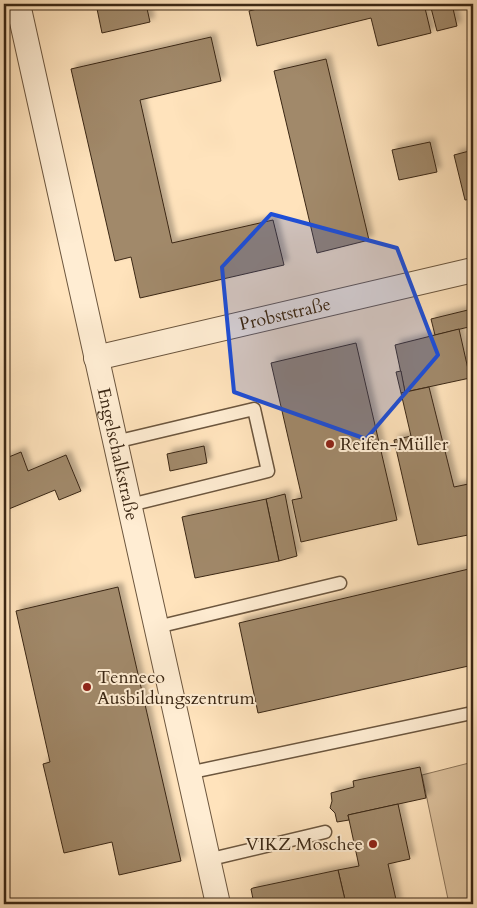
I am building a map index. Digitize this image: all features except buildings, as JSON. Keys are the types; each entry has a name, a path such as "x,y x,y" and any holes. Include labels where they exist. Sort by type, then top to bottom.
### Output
{"street":[{"name":"Engelschalkstraße","path":"18,4 218,904"},
{"name":"Probststraße","path":"96,358 473,270"}],"lane":[{"path":"115,442 254,409 268,472 130,505"},
{"path":"157,627 340,583"},
{"path":"188,773 472,713"},
{"path":"207,860 325,832"}],"highlighted area":[{"path":"271,214 397,248 438,355 366,439 234,392 222,267"}],"shaded area":[{"path":"473,762 473,904 449,904 422,775"}],"place":[{"name":"Reifen-Müller","path":"330,444"},
{"name":"Tenneco Ausbildungszentrum","path":"87,687"},
{"name":"VIKZ Moschee","path":"373,844"}]}
